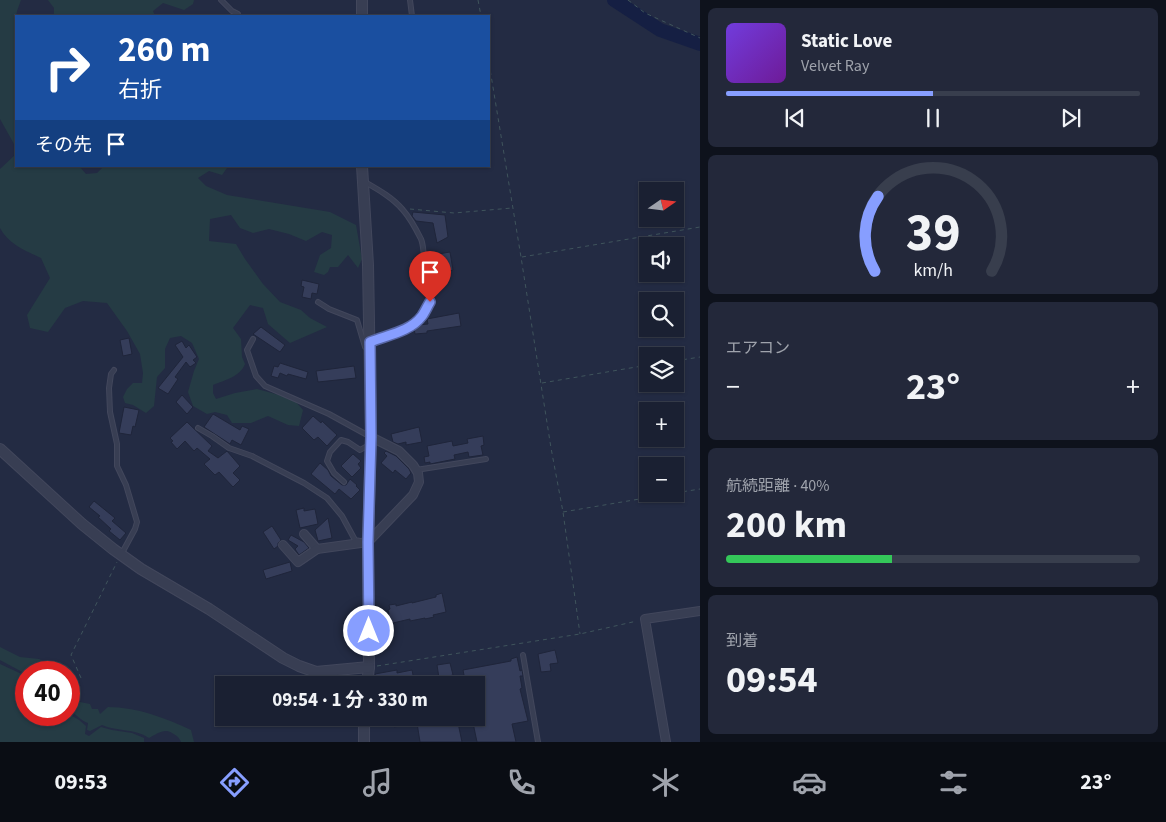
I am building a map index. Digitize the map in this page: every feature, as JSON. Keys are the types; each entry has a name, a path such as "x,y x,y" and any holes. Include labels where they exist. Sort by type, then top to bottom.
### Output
{"street":[{"path":"362,0 362,15"},
{"path":"362,167 368,265 370,346 371,440 365,542 368,676"},
{"path":"283,545 298,562 317,549 365,542 413,495 419,482 418,473 413,465 399,451 371,440"},
{"path":"0,449 82,524 121,555 141,569 209,608 283,658 316,672 369,667"},
{"path":"304,534 317,549"},
{"path":"666,742 645,619 700,611"},
{"path":"364,726 364,742"}],"lane":[{"path":"221,0 238,15"},
{"path":"228,0 228,7"},
{"path":"410,0 412,15"},
{"path":"318,302 329,309 357,320 365,347 370,346 386,335 403,331 422,317 430,302 430,283 422,241 401,208 381,191 363,181"},
{"path":"253,339 247,350 256,376 265,386 329,414 371,440 365,448 360,450 341,440 330,452 327,461 334,473 344,482"},
{"path":"114,370 111,374 109,388 110,412 117,444 117,466 126,485 137,522 121,555"},
{"path":"198,428 229,448 252,456 304,483 327,498 342,516 355,540 365,542"},
{"path":"416,470 486,459"},
{"path":"522,655 538,742"}],"path":[{"path":"478,0 481,15"},
{"path":"628,0 646,13 700,38"},
{"path":"490,69 580,634"},
{"path":"401,208 454,213 513,208"},
{"path":"521,257 700,227"},
{"path":"684,360 700,357"},
{"path":"541,383 639,367"},
{"path":"684,492 700,489"},
{"path":"562,512 639,499"},
{"path":"81,678 71,656 121,555"},
{"path":"369,667 580,634 645,619"}],"shaded area":[{"path":"0,0 21,0 15,15 15,149 0,119"},
{"path":"48,0 194,0 193,4 184,10 163,3 153,11 155,15 54,15 54,8"},
{"path":"15,155 15,167 80,167 86,174 97,173 103,167 226,167 222,175 209,171 198,178 206,186 227,195 330,212 356,225 362,259 358,268 348,255 338,267 330,267 324,275 314,272 320,255 331,248 332,235 322,232 306,241 269,229 253,233 240,228 231,215 210,219 209,241 236,244 263,284 280,302 301,310 310,318 327,327 290,343 268,324 263,308 250,305 233,328 241,339 242,357 245,364 236,375 213,385 213,393 216,399 257,389 283,396 296,402 303,410 299,426 288,425 268,416 251,423 232,423 227,415 215,412 207,414 193,406 188,392 199,359 192,343 181,336 170,338 165,349 165,368 157,377 154,406 146,413 133,405 125,403 123,397 127,389 133,383 142,383 143,373 140,354 127,331 107,303 83,301 65,308 48,332 30,328 27,315 50,278 41,258 13,243 3,234 0,228 0,169"},
{"path":"0,647 20,657 43,661 15,661 15,668 0,660"},
{"path":"0,664 15,671 15,726 80,726 80,721 86,726 85,734 89,736 101,727 132,733 144,738 144,742 0,742"},
{"path":"80,702 90,704 92,709 98,709 100,714 108,707 130,709 151,714 191,730 194,742 181,742 177,736 166,731 149,738 138,733 102,725 90,731 87,730 88,723 81,719"}],"building":[{"path":"413,212 445,215 448,237 437,243 433,223 416,221 412,216"},
{"path":"450,252 453,270 447,272 445,266 441,267 438,254"},
{"path":"302,280 319,284 317,294 312,293 311,299 302,297 304,287 301,286"},
{"path":"459,313 461,326 415,334 414,328 418,325 428,324 427,319"},
{"path":"261,327 285,345 280,352 253,334"},
{"path":"129,338 132,354 123,356 120,340"},
{"path":"182,341 186,348 189,345 197,357 193,360 196,363 190,367 186,362 175,377 178,379 168,394 158,388 183,357 175,345"},
{"path":"280,363 308,372 306,379 280,373 278,378 271,376 274,366 278,367"},
{"path":"354,366 356,378 318,382 316,371"},
{"path":"182,395 193,407 187,414 176,402"},
{"path":"124,407 139,410 131,435 119,433"},
{"path":"213,414 240,430 242,426 249,429 241,445 232,440 230,444 204,427"},
{"path":"313,416 321,423 322,421 337,435 327,446 318,437 314,440 302,428"},
{"path":"187,422 212,446 208,451 218,458 227,451 240,466 233,473 240,480 233,487 219,472 215,475 204,464 210,459 197,448 194,451 185,441 177,449 171,442 173,441 170,438"},
{"path":"419,427 422,442 406,445 406,442 398,444 393,442 391,434"},
{"path":"483,436 484,445 481,446 483,455 469,457 468,452 454,455 455,459 430,464 430,462 425,463 424,457 429,456 427,446 452,441 453,446 468,443 467,439"},
{"path":"386,451 396,456 409,469 411,473 406,479 395,470 393,473 381,463 387,456 384,453"},
{"path":"353,454 361,461 358,464 361,468 352,477 341,466"},
{"path":"320,463 342,485 346,485 350,479 360,490 351,499 339,489 335,494 311,474"},
{"path":"94,501 115,518 112,521 126,533 120,540 109,531 111,529 98,517 100,516 89,507"},
{"path":"304,508 304,511 315,509 318,524 300,528 296,510"},
{"path":"328,518 332,538 318,541 315,530"},
{"path":"272,526 281,540 274,549 263,532"},
{"path":"291,535 304,542 309,548 299,555 295,549 298,546 288,540"},
{"path":"290,562 292,571 266,579 263,570"},
{"path":"442,593 446,612 425,619 410,621 410,619 376,627 375,617 389,614 389,605 396,604 396,606 412,603 436,597 436,595"},
{"path":"555,650 558,663 550,664 551,671 541,672 538,654"},
{"path":"517,657 520,671 522,670 523,676 520,676 522,688 520,689 528,721 512,724 516,742 477,742 474,726 485,726 485,676 464,676 463,670 511,661 511,659"},
{"path":"450,663 453,675 439,676 437,665"},
{"path":"397,670 397,673 412,670 413,676 375,676 375,674"},
{"path":"417,726 459,726 462,742 420,742"}],"waterway":[{"path":"614,0 660,30 700,44"}],"route":[{"path":"369,631 370,342 386,335 403,331 422,317 430,302"}]}
